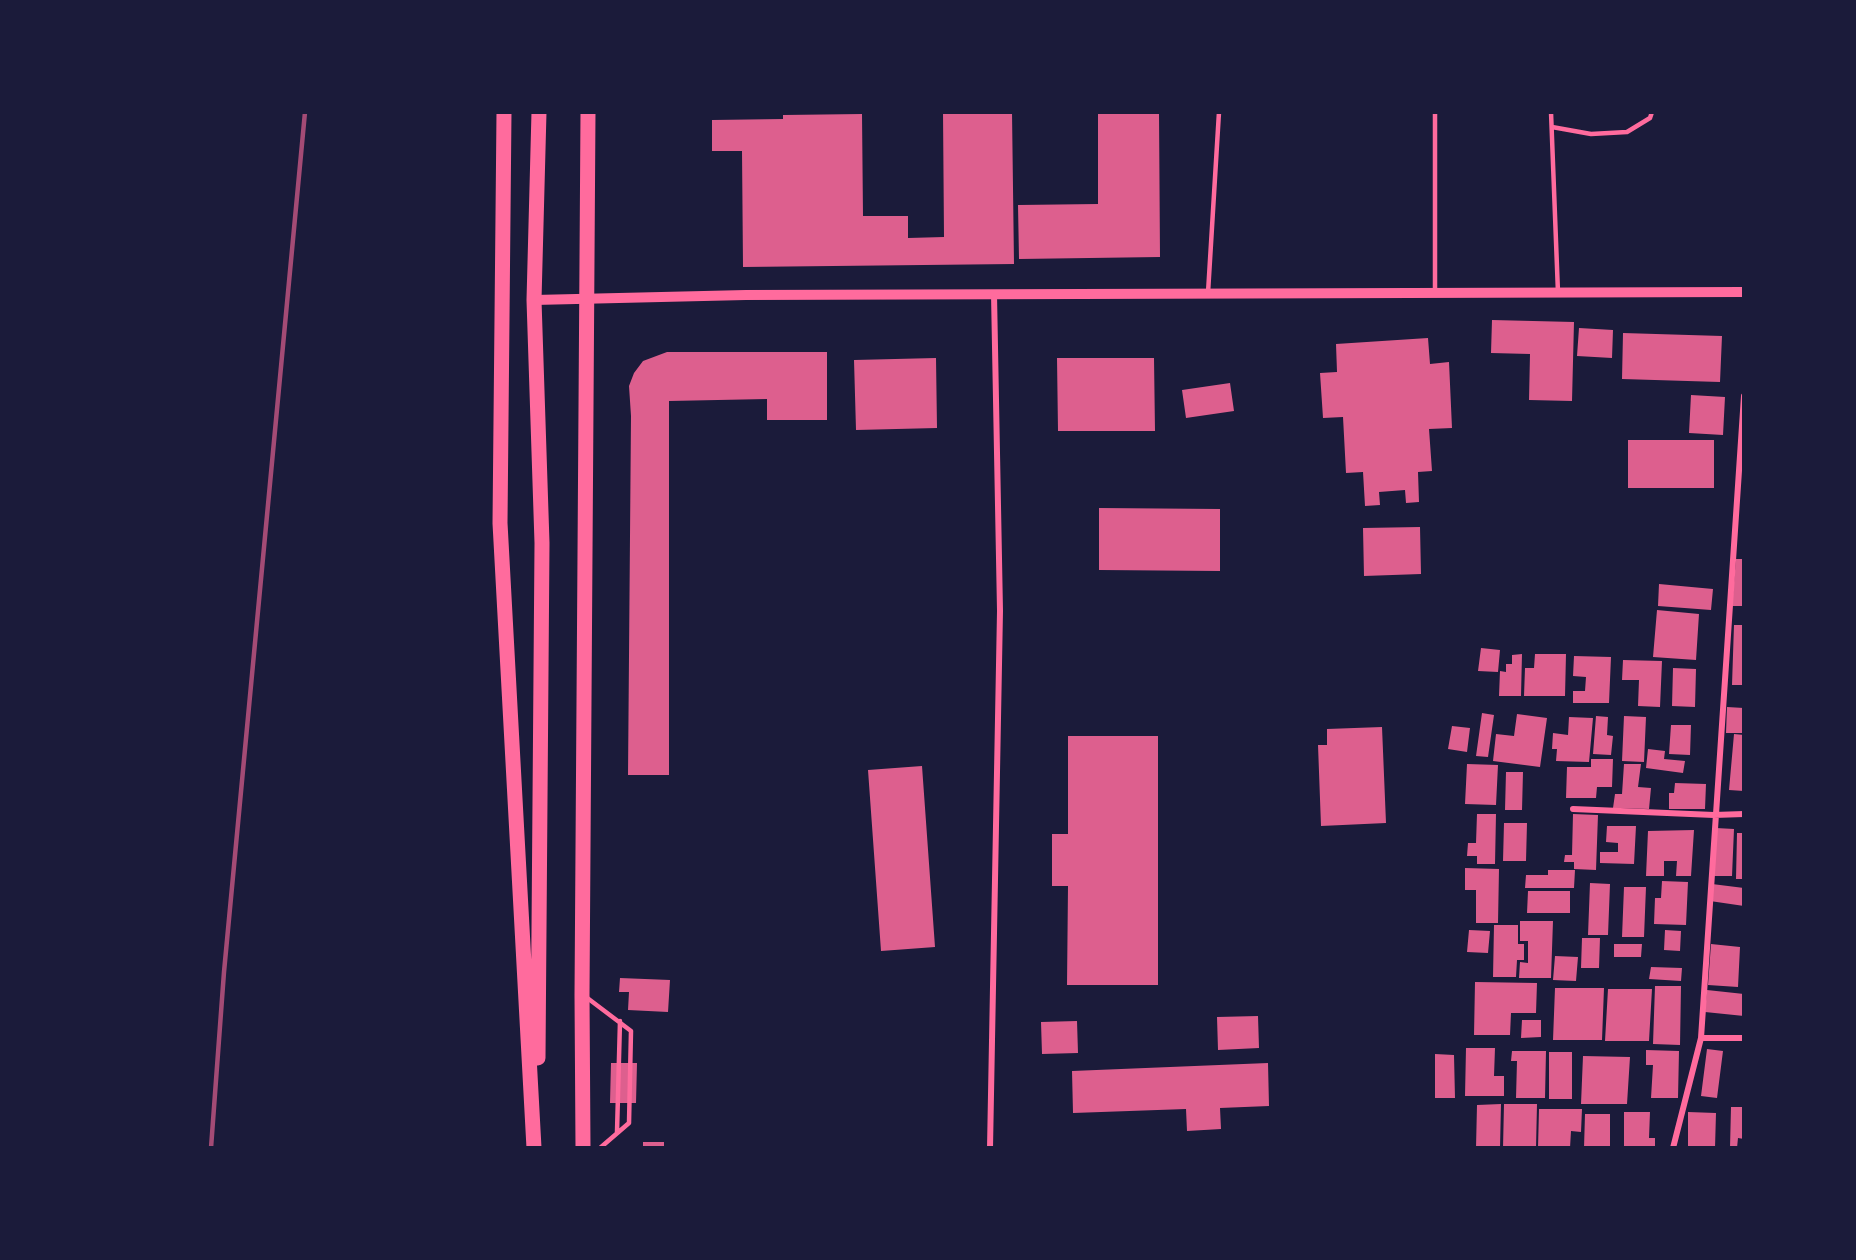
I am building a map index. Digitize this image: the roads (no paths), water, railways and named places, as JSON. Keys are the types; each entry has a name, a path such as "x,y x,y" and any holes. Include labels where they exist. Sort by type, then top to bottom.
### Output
{"main road":[{"path":"504,112 501,523 536,1148"},
{"path":"536,1148 542,543 534,300 539,112"},
{"path":"583,1148 588,112"}],"street":[{"path":"534,300 746,295 1743,292"},
{"path":"990,1148 1000,611 994,294"},
{"path":"1673,1148 1701,1038 1743,396"},
{"path":"1573,809 1714,815 1743,814"},
{"path":"1701,1038 1743,1038"}],"lane":[{"path":"1208,293 1219,112"},
{"path":"1435,112 1435,293"},
{"path":"1551,112 1558,292"},
{"path":"1552,127 1591,134 1627,132 1650,118 1652,112"},
{"path":"582,994 631,1031 629,1123 600,1148"},
{"path":"616,1133 620,1021"}],"railway":[{"path":"211,1148 224,972 305,112"}]}
